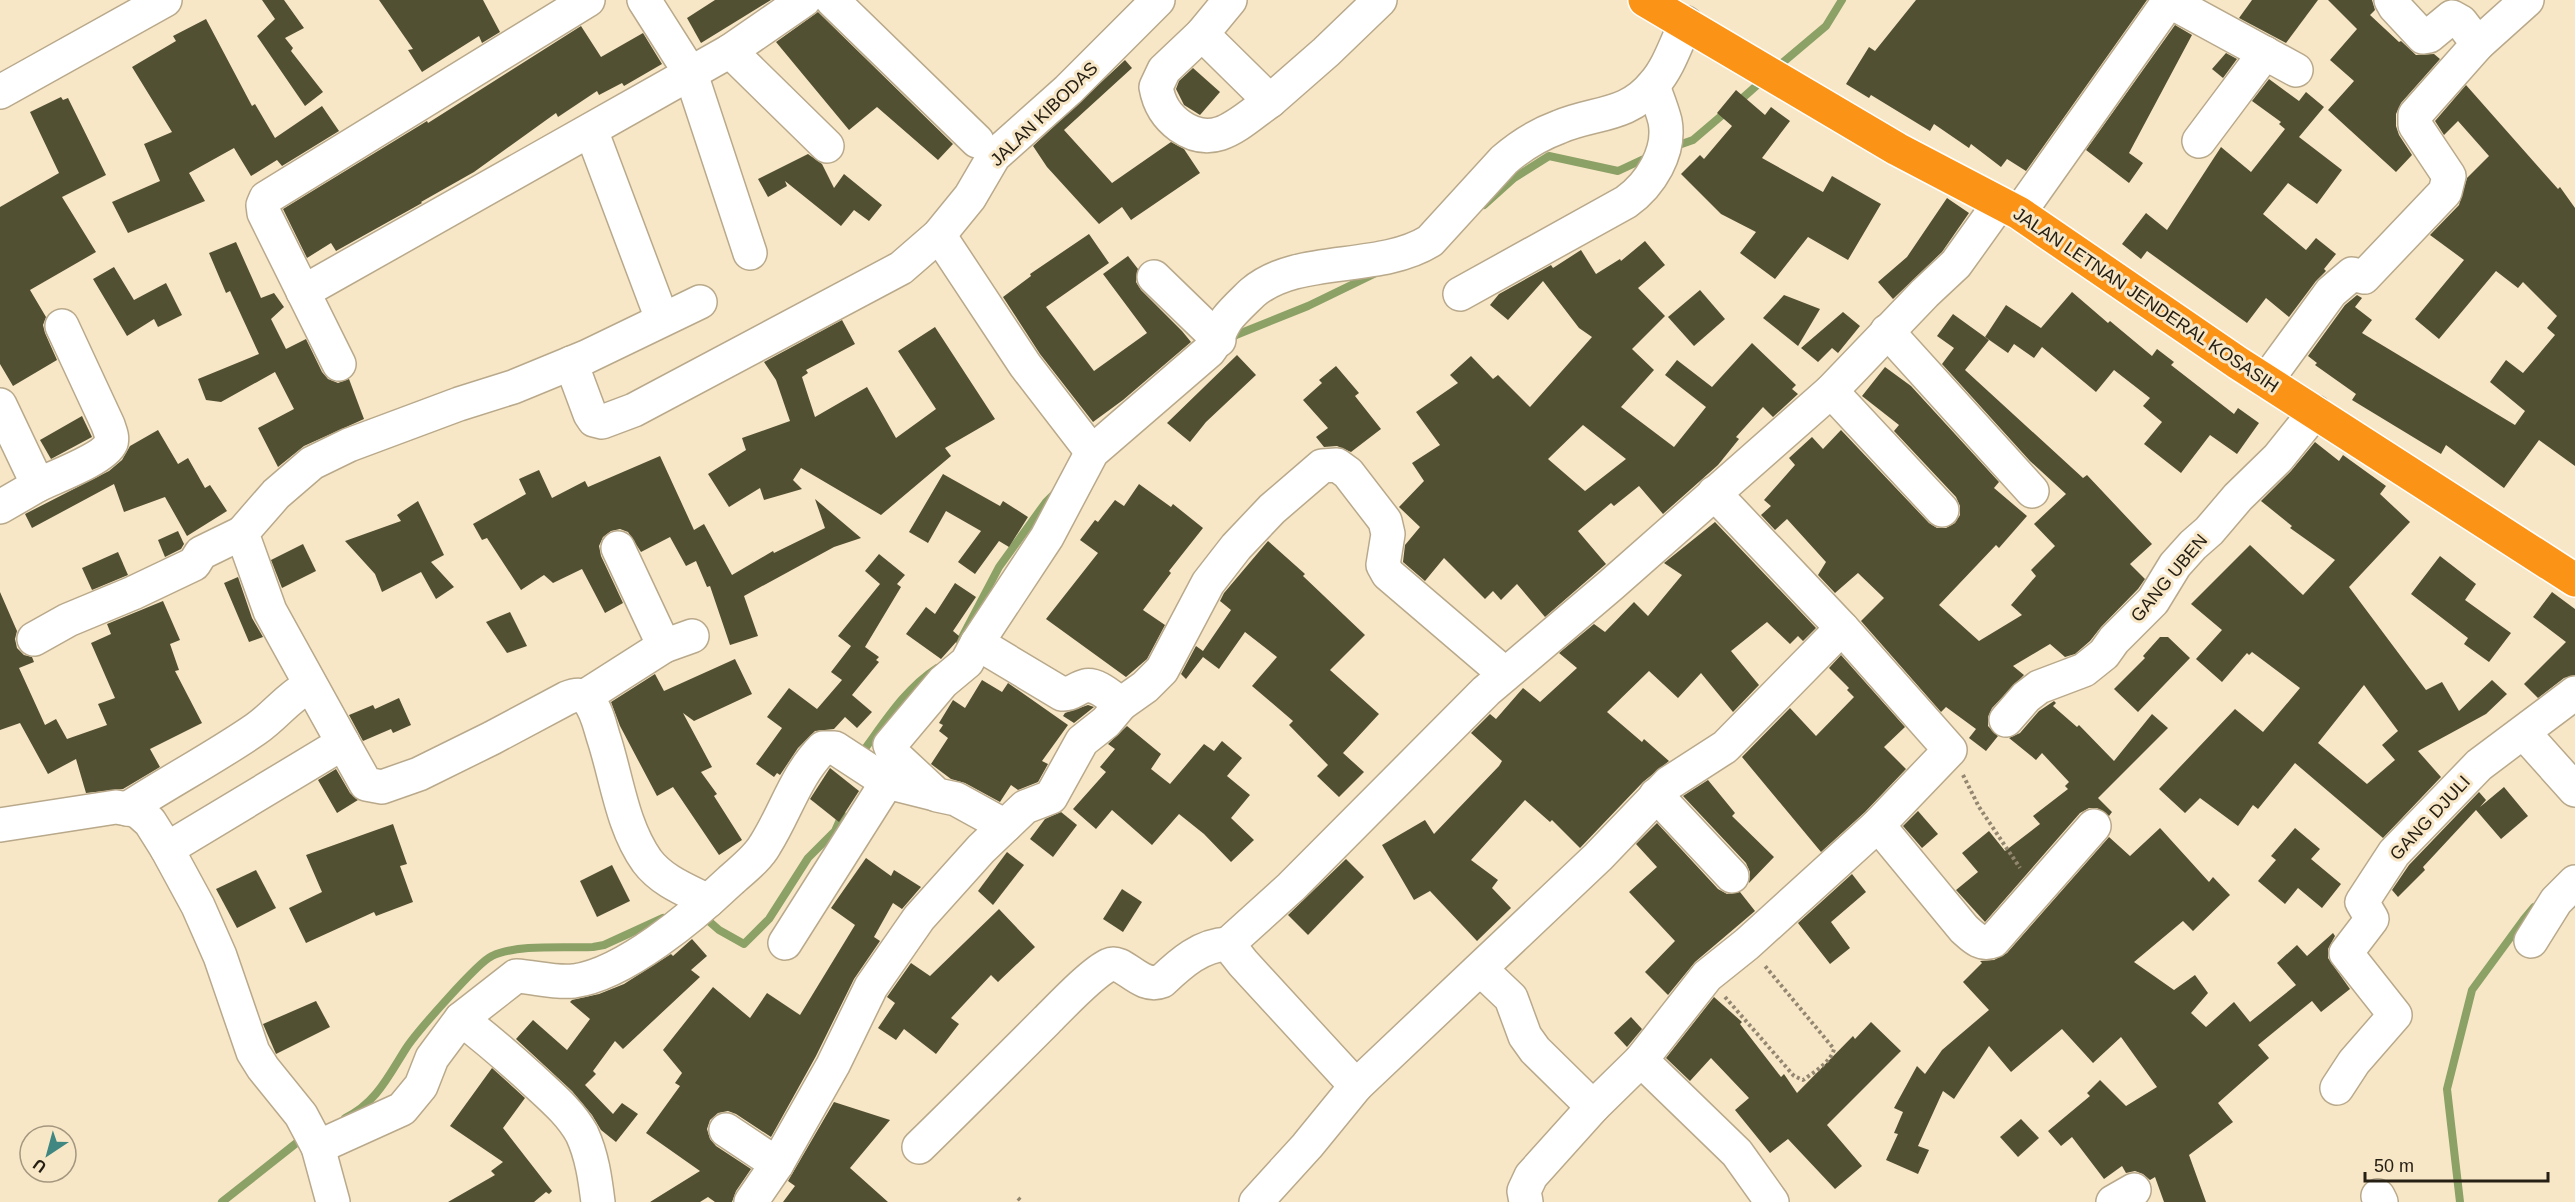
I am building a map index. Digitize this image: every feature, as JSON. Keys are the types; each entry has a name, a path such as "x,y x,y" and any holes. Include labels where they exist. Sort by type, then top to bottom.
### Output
{"highway":[{"name":"JALAN LETNAN JENDERAL KOSASIH","path":"1645,0 1897,148 2009,208 2266,381 2575,580"}],"street":[{"path":"0,92 165,0"},
{"path":"339,364 264,213 263,205 266,198 588,0"},
{"path":"644,0 691,74 750,253"},
{"path":"303,292 691,74 730,51 804,0"},
{"path":"832,0 977,141"},
{"name":"JALAN KIBODAS","path":"571,363 594,420 602,422 617,417 901,268 939,235 970,197 994,156 1068,90 1158,0"},
{"path":"1230,0 1202,34 1164,70 1156,87 1162,108 1176,123 1191,133 1203,137 1226,132 1270,101 1326,52 1379,0"},
{"path":"2391,0 2423,37 2429,36 2452,17 2461,22 2478,44"},
{"path":"2266,381 2331,292 2352,274 2364,277 2445,192 2449,176 2415,125 2415,115 2478,44 2527,0"},
{"path":"919,1148 1068,999 1107,965 1118,965 1144,982 1156,984 1199,951 1228,944 1290,887 1505,674 1611,585 1831,391 2009,208 2169,1 2296,70"},
{"path":"937,795 894,754 890,745 943,682 967,662 976,643 1047,537 1092,452 1194,365 1218,340 1226,321 1251,294 1270,280 1288,272 1345,265 1418,248 1441,232 1497,168 1518,149 1560,126 1622,110 1653,86 1663,73 1686,23"},
{"path":"1202,34 1270,101"},
{"path":"730,51 827,146"},
{"path":"2199,141 2265,53"},
{"path":"1461,294 1626,202 1647,183 1660,157 1666,134 1663,114 1653,86"},
{"path":"591,130 662,319"},
{"path":"939,235 1025,365 1092,452"},
{"path":"1154,277 1218,340"},
{"path":"34,639 68,620 194,564 201,553 242,533 276,494 312,463 349,445 459,404 513,387 571,363 700,302"},
{"path":"0,507 38,485 92,459 107,449 111,442 112,435 108,425 62,326"},
{"path":"1887,331 2032,491"},
{"path":"1831,391 1942,510"},
{"path":"0,405 38,485"},
{"name":"GANG UBEN","path":"2006,720 2026,697 2039,687 2084,670 2104,654 2153,601 2175,566 2193,545 2278,458 2315,412"},
{"path":"752,1202 777,1164 833,1065 871,987 919,918 1025,807 1051,797 1082,741 1162,670 1208,583 1236,547 1313,471 1330,464 1337,465 1348,473 1385,521 1388,534 1383,565 1388,574 1505,674"},
{"path":"1526,1202 1524,1191 1531,1176 1593,1107 1641,1060 1707,976 1748,944 1878,825 1950,750 1842,628 1714,493"},
{"path":"242,533 270,610 309,686 366,784 382,787 418,774 567,698 579,695 589,701 598,720 633,840 656,872 670,882 708,901"},
{"path":"584,697 678,641 618,548"},
{"path":"1256,1202 1307,1146 1356,1086 1598,857 1656,795 1687,770 1725,747 1842,628"},
{"path":"976,643 1062,694 1091,686 1121,704"},
{"path":"127,809 217,755 267,721 289,698 309,686"},
{"name":"GANG DJULI","path":"2337,1088 2354,1062 2395,1015 2346,953 2372,919 2362,902 2394,853 2479,765 2575,693"},
{"path":"2524,733 2575,790"},
{"path":"167,849 343,743"},
{"path":"318,1147 402,1109 420,1086 432,1058 461,1018 516,976 560,982 576,981 607,970 672,932 764,848 800,775 823,748 835,748 887,782 956,799 1005,826"},
{"path":"786,943 887,782"},
{"path":"1656,795 1732,876"},
{"path":"0,825 116,807 140,813 150,822 198,906 220,956 253,1052 300,1115 318,1147 333,1202"},
{"path":"1878,825 1964,929 1980,942 1987,943 1993,941 2094,826"},
{"path":"2531,941 2556,901 2575,882"},
{"path":"1228,944 1356,1086"},
{"path":"1478,971 1491,979 1511,998 1525,1036 1535,1050 1593,1107"},
{"path":"461,1018 565,1110 581,1133 589,1151 598,1202"},
{"path":"1641,1060 1737,1153 1772,1202"},
{"path":"726,1130 777,1164"}],"path":[{"path":"1950,750 1979,807 2036,892"},
{"path":"1707,976 1794,1076 1803,1080 1820,1067 1833,1054 1834,1049 1748,944"},
{"path":"1018,1198 1022,1202"}],"building":[{"path":"262,0 284,0 304,28 285,38 293,48 291,51 323,92 305,106 257,36 275,19"},
{"path":"379,0 483,0 500,32 482,43 479,36 422,72 408,50 413,49"},
{"path":"715,0 771,0 701,43 687,18"},
{"path":"1916,0 2147,0 2026,171 2007,159 2001,167 1971,144 1969,148 1934,124 1930,131 1871,95 1869,98 1846,84 1869,47 1875,51"},
{"path":"2252,0 2318,0 2286,43 2239,18"},
{"path":"2328,0 2372,0 2375,10 2370,15 2399,42 2401,41 2416,55 2434,54 2440,59 2401,103 2396,114 2399,135 2412,155 2396,172 2328,110 2354,81 2330,60 2357,29"},
{"path":"818,12 953,144 938,160 877,107 849,130 776,42"},
{"path":"206,19 252,106 255,104 275,138 322,106 339,131 282,166 277,160 251,176 234,148 189,173 205,201 128,233 112,202 160,181 144,144 172,132 132,67 176,41 173,36"},
{"path":"2175,25 2192,35 2129,153 2143,163 2129,183 2086,150"},
{"path":"581,26 601,57 643,33 662,64 624,86 622,83 599,95 597,91 558,117 556,113 474,172 422,203 336,251 331,243 307,258 283,209 427,121 428,123"},
{"path":"2226,53 2237,59 2223,78 2212,69"},
{"path":"1125,60 1132,68 1064,130 1112,183 1171,142 1184,149 1200,173 1131,220 1122,207 1099,224 1047,167 1033,146"},
{"path":"1193,68 1220,92 1200,115 1184,105 1176,89 1179,81"},
{"path":"2269,79 2299,101 2306,92 2324,107 2299,137 2342,170 2317,204 2288,183 2263,214 2306,250 2316,238 2336,254 2324,269 2326,271 2289,317 2266,298 2247,323 2147,251 2141,259 2122,244 2146,213 2167,230 2221,147 2251,172 2285,129 2279,124 2281,122 2252,101"},
{"path":"2466,85 2558,189 2560,187 2575,208 2575,466 2539,440 2504,488 2446,445 2441,454 2352,400 2356,394 2315,365 2317,363 2308,356 2345,305 2357,295 2362,298 2355,307 2372,320 2362,333 2515,425 2525,411 2490,382 2506,360 2523,373 2555,335 2547,328 2557,316 2523,282 2518,288 2496,271 2439,339 2415,319 2464,260 2430,235 2459,205 2467,178 2489,156 2458,121 2444,135 2435,121"},
{"path":"1736,90 1765,115 1771,107 1790,121 1762,158 1823,192 1832,176 1881,204 1848,260 1808,237 1775,279 1740,253 1756,232 1721,214 1681,174 1700,155 1704,159 1732,126 1717,113"},
{"path":"61,97 63,100 68,98 106,175 62,197 96,252 30,290 46,317 43,325 45,333 57,360 13,386 0,364 0,207 59,173 30,112"},
{"path":"808,154 822,164 834,188 844,174 882,205 869,221 854,210 841,226 785,181 787,186 768,197 758,179"},
{"path":"1947,198 1969,213 1942,252 1893,299 1878,282 1907,257"},
{"path":"1089,234 1109,263 1046,307 1094,371 1147,333 1103,274 1128,256 1138,269 1136,282 1141,290 1191,342 1123,400 1093,422 1040,354 1003,297 1031,276 1030,274"},
{"path":"1645,241 1665,265 1638,288 1665,316 1632,349 1654,370 1621,407 1674,447 1706,407 1665,375 1677,360 1712,387 1752,343 1796,385 1792,389 1798,394 1773,417 1763,407 1736,437 1739,439 1718,465 1663,514 1639,486 1614,506 1611,503 1578,531 1606,564 1545,617 1517,584 1501,600 1493,591 1485,599 1444,558 1425,581 1403,562 1405,545 1420,527 1399,507 1424,481 1412,463 1440,445 1416,412 1458,383 1450,375 1471,356 1493,379 1498,375 1530,407 1592,337 1579,328 1543,281 1508,320 1490,305 1499,294 1551,265 1553,268 1581,250 1596,274 1620,259 1621,261","holes":["1583,425 1626,459 1585,491 1548,459"]},
{"path":"236,242 261,298 274,293 284,307 271,319 286,349 306,339 322,372 328,379 338,383 349,379 364,419 304,446 278,467 258,428 294,409 275,372 221,402 206,400 198,379 259,354 230,291 226,293 209,253"},
{"path":"114,267 134,300 166,283 182,315 158,327 154,319 127,336 93,279"},
{"path":"1700,290 1725,319 1694,346 1668,317"},
{"path":"2072,292 2152,356 2157,349 2174,362 2171,365 2234,414 2238,408 2259,423 2237,454 2210,435 2181,473 2144,444 2162,422 2143,406 2150,398 2114,370 2096,392 2042,347 2034,358 2014,344 2008,353 1985,337 2006,305 2041,328"},
{"path":"1784,295 1820,309 1798,346 1763,318"},
{"path":"1843,312 1860,326 1838,353 1832,348 1818,362 1801,348"},
{"path":"1953,314 1989,340 1965,370 2083,478 2087,475 2152,544 2130,564 2145,579 2090,641 2075,654 2065,657 2050,644 2013,666 2024,675 1992,708 1988,717 1988,726 1998,736 1986,751 1969,738 1976,729 1946,707 1941,712 1861,621 1884,598 1858,573 1835,593 1818,575 1826,562 1787,519 1775,530 1761,515 1771,506 1764,500 1795,465 1789,458 1812,437 1823,449 1841,430 1929,523 1937,528 1946,528 1955,523 1960,515 1960,506 1956,497 1894,431 1899,425 1862,396 1885,367 1911,386 1999,482 1994,488 2027,516 1999,548 1996,545 1939,605 1979,641 2022,615 2011,605 2036,576 2031,570 2055,546 2034,524 2066,494 2030,461 1942,364 1954,348 1937,336"},
{"path":"842,320 855,344 806,370 808,373 802,377 815,417 867,387 896,438 936,409 898,351 935,327 995,419 945,448 951,456 881,515 801,468 793,480 802,489 764,500 760,488 729,507 708,474 746,450 742,438 790,421 776,380 764,362"},
{"path":"1237,355 1256,375 1206,422 1190,442 1167,423"},
{"path":"1336,366 1359,393 1355,396 1381,429 1351,452 1337,446 1324,447 1316,437 1328,428 1303,400 1322,383 1319,380"},
{"path":"82,416 92,437 51,459 40,440"},
{"path":"158,430 178,464 188,458 205,488 210,485 227,511 187,536 165,497 124,512 114,484 32,528 25,514 109,471 122,460 130,446"},
{"path":"2315,442 2339,461 2343,455 2386,486 2380,494 2410,522 2349,587 2426,690 2442,682 2459,711 2492,680 2507,694 2486,714 2418,751 2441,777 2383,838 2295,763 2258,809 2253,805 2238,826 2200,798 2185,813 2159,789 2235,709 2263,732 2300,688 2252,652 2249,655 2247,653 2222,682 2196,659 2222,630 2191,604 2250,545 2303,595 2335,560 2290,528 2292,526 2261,501 2291,471","holes":["2364,685 2398,731 2382,745 2395,760 2367,784 2318,743"]},
{"path":"660,456 694,530 704,524 732,575 773,551 774,553 825,528 815,499 861,538 834,547 744,596 758,636 730,645 710,586 707,587 696,561 686,566 670,537 641,552 628,532 620,529 611,531 603,537 599,546 601,556 623,603 605,613 582,569 553,583 544,575 521,590 487,538 482,540 473,524 526,494 519,479 539,470 552,498 585,481 588,487"},
{"path":"943,474 1000,506 1003,501 1028,517 1009,547 999,541 975,574 958,562 981,531 946,511 928,543 909,532"},
{"path":"1139,484 1171,507 1173,504 1203,528 1169,571 1171,573 1143,610 1165,625 1147,659 1126,677 1046,619 1098,553 1080,540 1095,520 1098,522 1115,500 1124,506"},
{"path":"418,501 444,555 431,562 454,587 436,599 421,572 382,592 375,574 345,541 401,521 397,515"},
{"path":"1715,522 1816,628 1803,641 1798,636 1790,644 1767,622 1731,651 1759,685 1733,712 1701,673 1678,698 1649,671 1607,712 1642,742 1644,739 1669,761 1643,782 1580,848 1552,820 1550,822 1525,800 1471,860 1498,880 1492,888 1511,908 1477,941 1430,891 1414,900 1382,845 1425,820 1434,834 1499,766 1502,761 1471,733 1490,714 1496,719 1523,688 1540,702 1577,668 1559,653 1594,624 1605,632 1634,602 1648,616 1682,575 1664,563"},
{"path":"178,531 184,544 181,549 165,557 158,540"},
{"path":"1268,541 1305,574 1303,576 1365,635 1330,670 1379,714 1343,753 1364,772 1339,797 1317,776 1328,765 1289,725 1293,721 1252,686 1277,657 1245,632 1219,669 1203,657 1186,679 1181,674 1196,646 1203,651 1231,610 1220,601 1224,593"},
{"path":"303,544 316,571 282,588 271,560"},
{"path":"118,552 128,575 92,590 82,568"},
{"path":"879,554 905,575 897,584 901,587 865,647 879,657 876,660 879,662 852,695 872,712 857,728 845,717 834,729 815,731 798,748 780,775 777,773 774,777 756,764 782,728 767,717 789,688 817,709 842,680 831,672 851,646 838,636 880,584 865,571"},
{"path":"2440,556 2476,584 2465,600 2511,633 2489,662 2464,644 2468,638 2411,594"},
{"path":"238,577 252,618 263,637 249,642 224,583"},
{"path":"955,583 976,597 953,631 959,636 957,641 941,659 906,634 926,607 935,614"},
{"path":"0,592 17,631 15,639 17,648 24,655 32,657 34,662 19,668 45,725 56,719 67,739 107,725 98,704 115,698 91,643 111,634 107,624 163,601 180,640 170,644 179,670 175,671 202,723 150,749 160,767 123,789 86,793 76,759 48,774 20,723 0,730"},
{"path":"2552,592 2575,609 2575,675 2564,678 2538,698 2524,684 2566,642 2533,617"},
{"path":"510,612 527,646 507,653 486,622"},
{"path":"2160,637 2168,637 2190,658 2138,712 2114,689 2145,658 2143,656"},
{"path":"1841,655 1905,727 1884,747 1906,769 1865,812 1821,852 1742,757 1790,708 1816,736 1854,697 1847,690 1849,688 1829,668"},
{"path":"735,659 752,694 694,721 683,713 712,767 701,772 717,794 714,796 742,840 719,855 673,787 657,796 620,726 611,702 655,674 664,691"},
{"path":"982,680 1002,692 1008,683 1068,725 1042,761 1048,764 1038,782 1018,790 1011,785 1000,802 965,783 951,779 931,764 948,738 939,731 943,725 939,723 953,700 965,708"},
{"path":"399,698 411,725 393,733 391,729 363,741 349,715 373,705 375,709"},
{"path":"2054,701 2056,703 2053,706 2077,727 2079,725 2114,761 2152,714 2168,728 2098,798 2112,812 2109,816 2097,808 2089,808 2080,813 1985,922 1956,890 1978,872 1962,853 1989,831 2005,851 2040,824 2033,816 2068,789 2065,786 2069,782 2042,753 2036,760 2009,738 2020,733 2039,711"},
{"path":"1088,705 1094,707 1074,723 1063,716 1065,713"},
{"path":"1127,726 1161,754 1151,769 1170,784 1204,744 1214,751 1222,741 1242,758 1227,776 1250,795 1231,818 1254,840 1231,862 1204,834 1179,814 1152,845 1112,810 1096,829 1073,809 1106,772 1100,767 1115,749 1108,744"},
{"path":"830,768 859,791 839,822 810,799"},
{"path":"336,769 350,793 358,800 337,813 318,780"},
{"path":"1708,780 1735,813 1732,816 1774,857 1749,883 1750,872 1746,863 1683,796"},
{"path":"2504,787 2528,816 2501,839 2476,810 2423,867 2425,870 2398,897 2392,890 2409,865 2479,792 2486,800 2480,807"},
{"path":"1918,811 1938,834 1922,848 1903,826"},
{"path":"1061,812 1077,825 1053,857 1030,839 1045,819"},
{"path":"1657,823 1718,889 1727,894 1740,892 1755,911 1695,962 1668,995 1645,972 1675,941 1629,892 1657,867 1636,844"},
{"path":"393,824 407,864 400,866 413,902 376,916 374,912 306,943 289,908 322,892 306,855"},
{"path":"2160,828 2209,882 2213,877 2230,895 2193,931 2183,921 2134,962 2174,990 2195,975 2208,993 2191,1013 2206,1027 2234,1002 2250,1022 2296,985 2277,963 2297,945 2307,956 2333,933 2335,936 2328,949 2328,958 2350,989 2321,1012 2312,1001 2258,1045 2269,1058 2218,1103 2233,1122 2189,1155 2206,1202 2164,1202 2155,1177 2150,1180 2135,1171 2126,1173 2122,1166 2104,1179 2072,1137 2061,1146 2048,1131 2090,1096 2087,1093 2100,1080 2126,1106 2157,1087 2121,1037 2093,1063 2062,1029 2011,1072 1989,1046 1954,1099 1943,1091 1918,1146 1929,1150 1918,1174 1886,1160 1898,1134 1894,1133 1903,1112 1894,1108 1917,1066 1925,1074 1942,1050 1989,1010 1963,982 1982,963 1980,961 1994,960 2007,953 2109,837 2130,856"},
{"path":"2295,828 2320,849 2311,859 2341,884 2322,908 2298,888 2285,904 2258,881 2276,860 2271,856"},
{"path":"1007,852 1024,865 993,905 978,891"},
{"path":"866,858 891,876 894,870 921,887 902,909 893,903 874,937 880,941 854,979 816,1056 771,1137 728,1111 718,1113 710,1120 707,1129 710,1139 716,1146 751,1169 736,1191 732,1202 715,1202 708,1197 700,1202 650,1202 700,1171 646,1133 680,1086 675,1083 682,1073 663,1050 713,987 750,1018 767,993 800,1015 855,925 831,908"},
{"path":"1346,859 1364,877 1308,935 1288,915"},
{"path":"612,865 630,901 597,917 580,881"},
{"path":"256,870 276,908 237,928 216,889"},
{"path":"1852,874 1866,892 1831,922 1850,948 1830,964 1798,923"},
{"path":"1122,889 1142,902 1123,932 1103,919"},
{"path":"999,909 1035,947 998,982 991,975 951,1018 959,1024 936,1054 904,1029 896,1040 878,1028 895,1003 887,997 911,963 930,976"},
{"path":"692,939 707,956 691,970 700,977 623,1049 615,1041 593,1071 596,1074 585,1085 613,1114 622,1103 638,1114 616,1142 601,1130 572,1091 516,1039 533,1020 567,1050 590,1019 570,1002 572,1000 599,994 624,984 671,954 673,956"},
{"path":"1714,997 1742,1022 1740,1024 1781,1077 1784,1074 1797,1093 1853,1036 1855,1039 1871,1022 1901,1051 1827,1125 1862,1166 1835,1189 1788,1139 1770,1153 1735,1110 1749,1098 1711,1058 1690,1081 1666,1058"},
{"path":"316,1001 330,1027 276,1054 263,1024"},
{"path":"1631,1017 1642,1029 1627,1047 1614,1033"},
{"path":"492,1068 525,1098 503,1128 552,1191 549,1194 546,1192 534,1202 448,1202 495,1175 491,1171 503,1162 450,1126"},
{"path":"834,1102 890,1120 850,1168 888,1202 783,1202 795,1186 788,1181"},
{"path":"2021,1119 2039,1138 2018,1157 2000,1137"}],"waterway":[{"path":"1775,69 1826,26 1842,0"},
{"path":"1737,103 1764,79"},
{"path":"1673,147 1693,140 1727,111"},
{"path":"1484,205 1514,178 1549,156 1618,171 1648,157"},
{"path":"1229,341 1236,335 1308,306 1376,273"},
{"path":"960,641 999,567 1055,493"},
{"path":"863,756 864,750 897,705 937,668"},
{"path":"703,916 719,930 744,944 769,919 808,858 835,831 842,815"},
{"path":"2460,1202 2447,1089 2472,990 2534,907"},
{"path":"345,1118 373,1097 420,1030 461,984 492,956 527,948 604,945 663,918"},
{"path":"222,1202 304,1137"}]}
